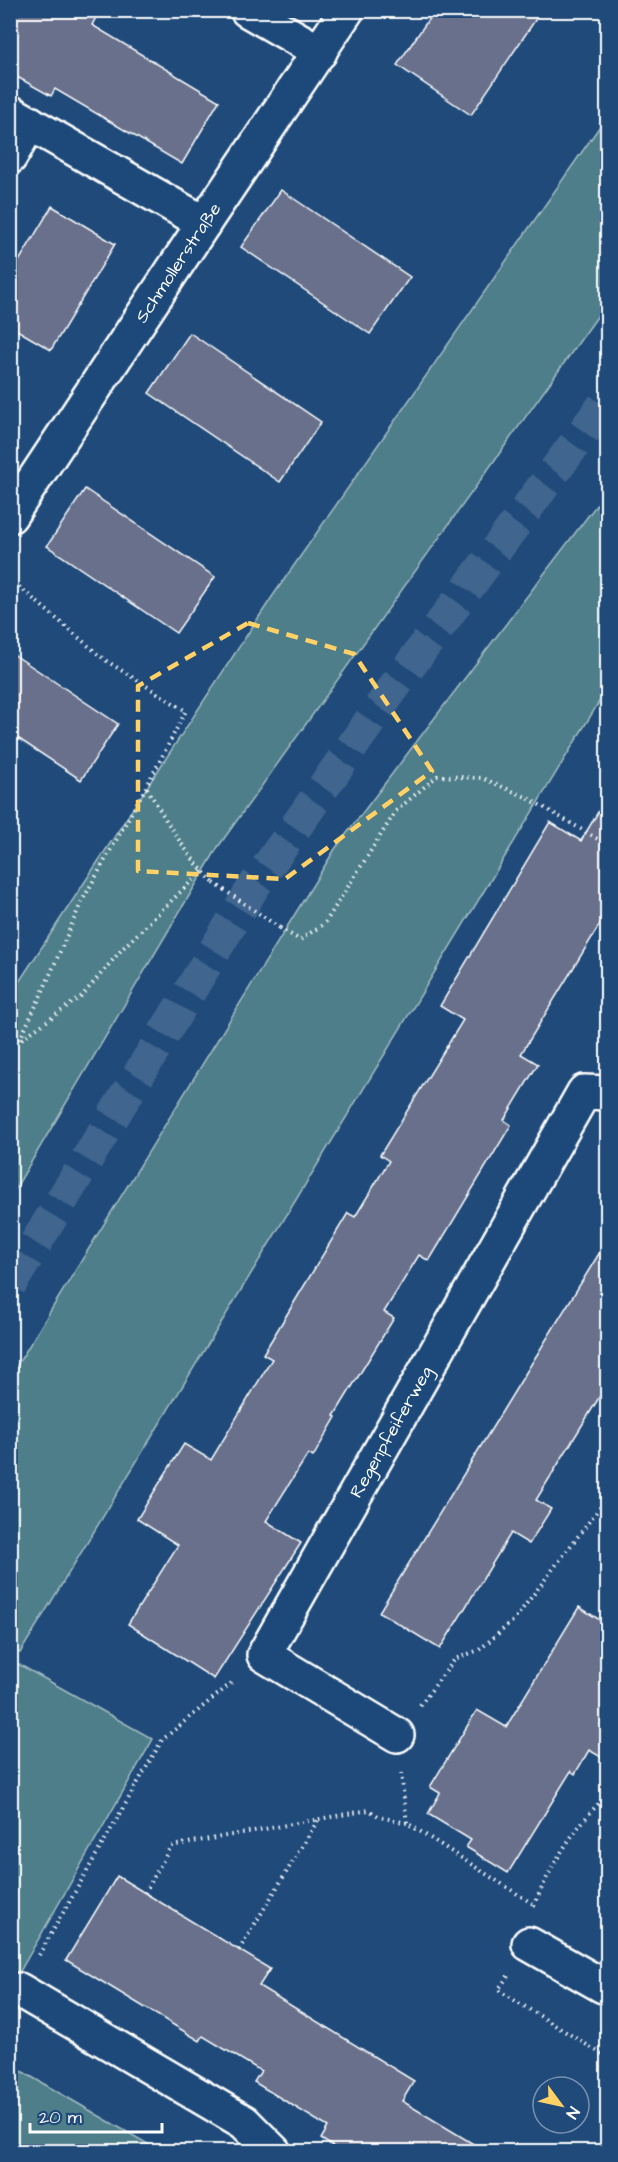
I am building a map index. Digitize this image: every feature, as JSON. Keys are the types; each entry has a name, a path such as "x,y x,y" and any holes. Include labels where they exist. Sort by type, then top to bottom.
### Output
{"street":[{"path":"247,10 320,52"},
{"name":"Schmollerstraße","path":"10,516 347,10"},
{"path":"10,157 20,117 204,223"},
{"name":"Regenpfeiferweg","path":"264,1655 584,1092 608,1093"},
{"path":"264,1655 397,1735"},
{"path":"529,1944 603,1986 608,1978"},
{"path":"19,1990 244,2122 274,2151"}],"path":[{"path":"10,579 105,660 186,711 81,903 19,1041 82,996 123,948 202,871"},
{"path":"146,787 168,824 202,871 214,883 300,940 325,923 396,811 437,776 482,777 526,797 608,845"},
{"path":"397,1735 455,1659 480,1650 514,1620 608,1497"},
{"path":"19,1990 162,1740 264,1655"},
{"path":"404,1800 407,1823"},
{"path":"145,1893 171,1845 369,1810 380,1817 407,1823 534,1905"},
{"path":"239,1950 319,1819"}],"highlighted area":[{"path":"248,623 354,654 432,771 285,879 138,871 138,686"}],"green space":[{"path":"607,116 607,303 218,847 11,1196 11,994 272,597"},
{"path":"607,491 607,689 20,1653 10,1648 11,1375 335,849"},
{"path":"11,1660 153,1739 11,1987"},
{"path":"11,2065 160,2151 11,2151"}],"building":[{"path":"10,10 100,10 92,25 219,101 182,164 55,89 51,96 10,73"},
{"path":"435,10 542,10 471,115 397,65"},
{"path":"281,190 410,277 370,334 241,247"},
{"path":"52,206 115,244 51,350 10,326 10,276"},
{"path":"190,333 321,422 280,482 149,393"},
{"path":"85,489 215,577 176,633 47,546"},
{"path":"10,652 118,724 81,780 10,733"},
{"path":"608,795 608,911 521,1054 538,1064 504,1120 511,1125 429,1261 419,1255 384,1312 394,1318 334,1416 336,1417 313,1457 308,1454 266,1521 301,1543 214,1679 128,1624 178,1545 137,1519 184,1444 211,1460 272,1359 263,1354 348,1213 355,1217 389,1161 380,1155 463,1020 440,1006 550,822 581,841"},
{"path":"608,1239 608,1383 536,1500 551,1509 529,1544 511,1533 440,1649 379,1612"},
{"path":"579,1607 608,1625 608,1761 589,1750 575,1774 571,1771 508,1873 466,1847 471,1840 428,1814 440,1793 430,1787 477,1710 506,1727"},
{"path":"117,1876 270,1969 259,1986 414,2081 402,2101 485,2151 340,2151 321,2139 328,2127 254,2082 261,2071 203,2036 200,2041 66,1960"}],"tunnel":[{"path":"10,1285 254,886 394,687 608,399"}]}
